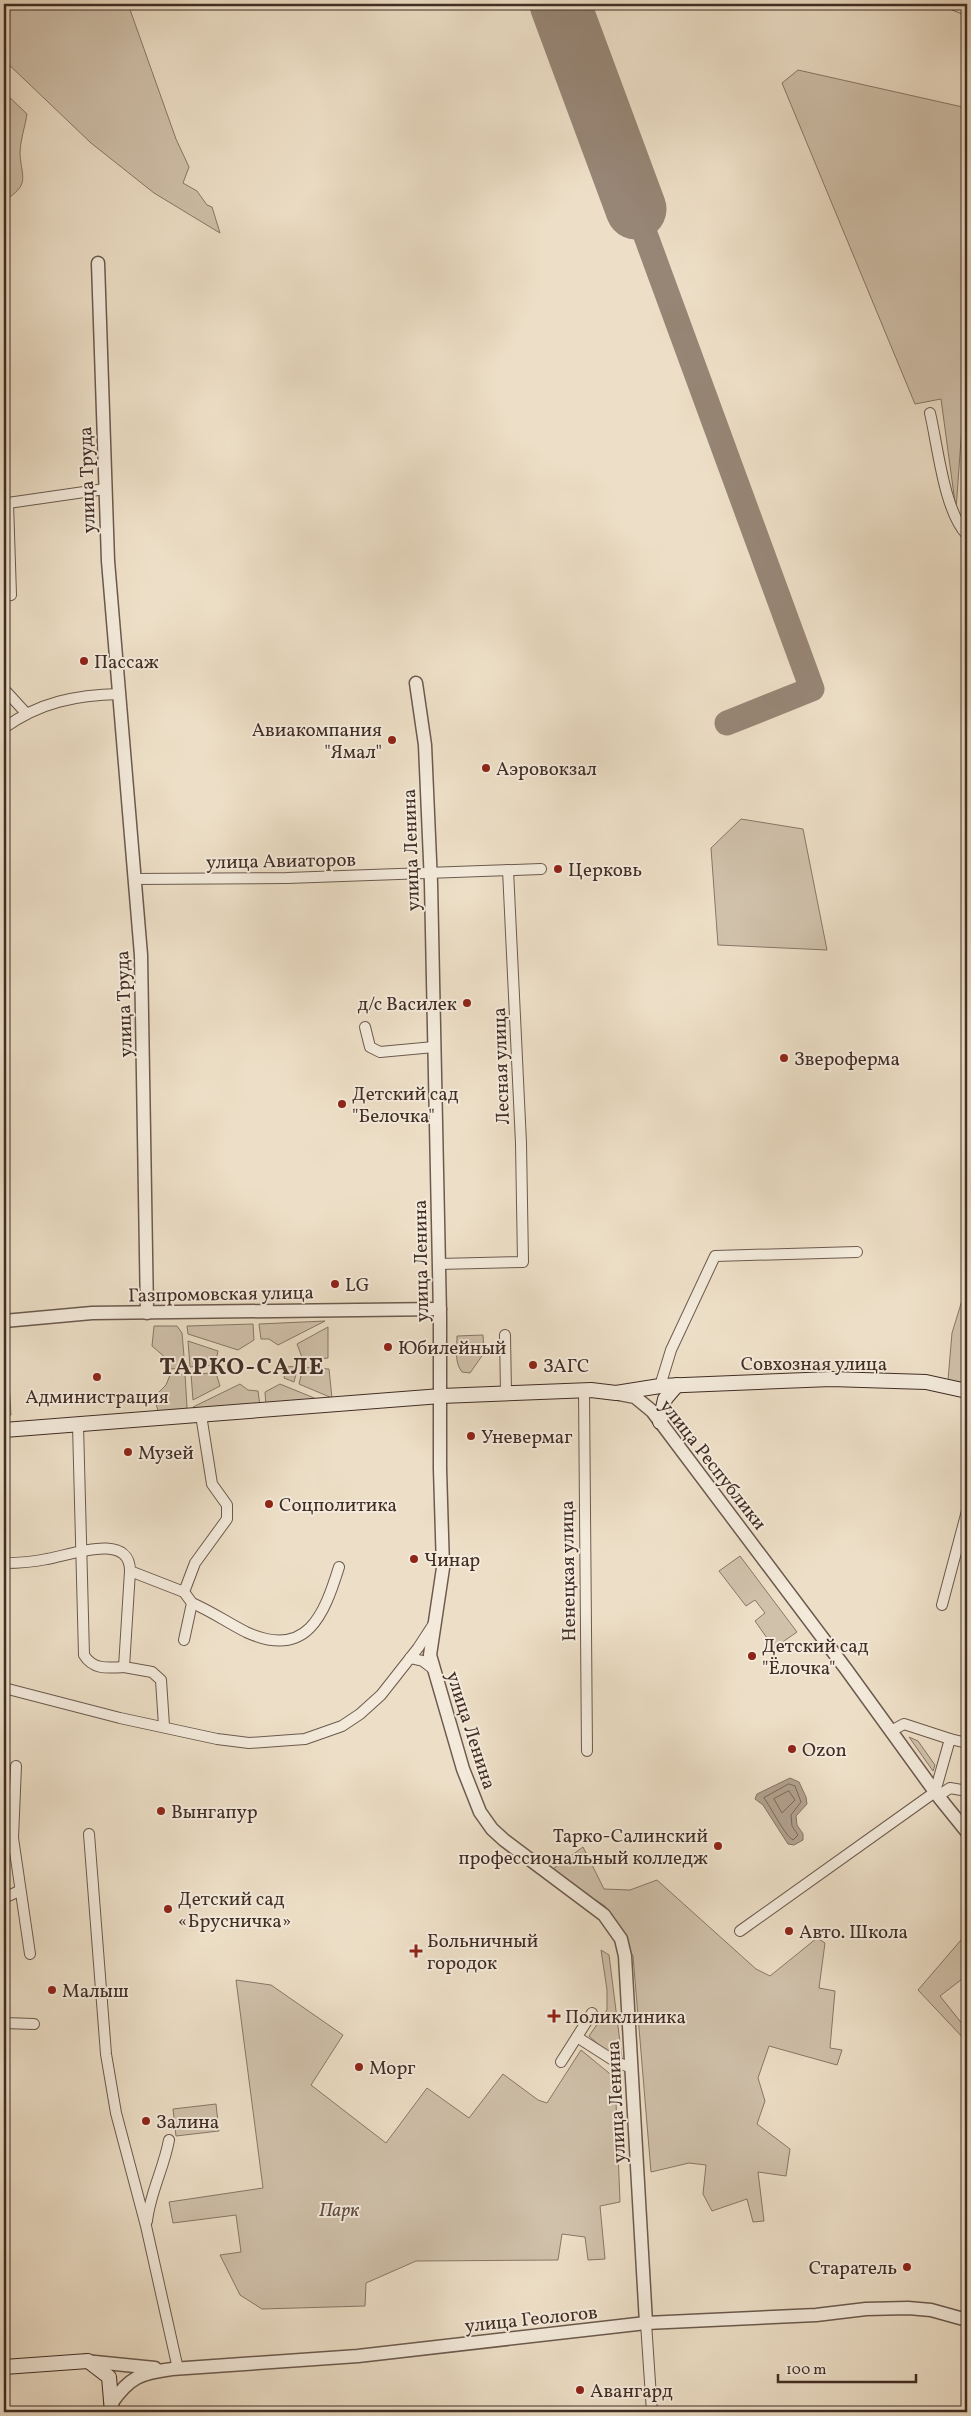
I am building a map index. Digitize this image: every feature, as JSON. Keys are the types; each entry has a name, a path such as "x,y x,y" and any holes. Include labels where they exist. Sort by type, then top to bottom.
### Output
{"main road":[{"name":"Совхозная улица","path":"616,1394 677,1384 831,1379 926,1382 967,1391"},
{"path":"660,1422 665,1400 677,1384"},
{"name":"улица Республики","path":"4,1430 441,1396 584,1390 616,1394"},
{"path":"4,2367 84,2360 107,2375 110,2380 111,2408"}],"street":[{"path":"952,4 967,10"},
{"name":"улица Труда","path":"98,263 108,561 141,955 144,1012 147,1313"},
{"path":"930,413 949,500 958,524 967,535"},
{"path":"4,596 11,595 8,503 105,489"},
{"name":"улица Ленина","path":"416,683 425,745 430,874 440,1309 443,1568 438,1608 430,1643 432,1668 463,1769 480,1812 492,1829 504,1840 604,1916 621,1939 625,1956 652,2412"},
{"path":"4,689 25,712"},
{"path":"4,728 25,712 85,695 120,694"},
{"name":"улица Авиаторов","path":"134,880 430,874 541,869"},
{"name":"Лесная улица","path":"439,1264 523,1262 521,1144 508,870"},
{"path":"365,1027 370,1047 380,1052 434,1047"},
{"path":"660,1386 671,1350 715,1256 857,1252"},
{"name":"Газпромовская улица","path":"4,1321 92,1314 440,1309"},
{"path":"505,1335 506,1393"},
{"name":"Ненецкая улица","path":"584,1390 587,1751"},
{"name":"улица Республики","path":"616,1394 635,1397 652,1411 936,1794 967,1832"},
{"path":"184,1592 195,1563 227,1519 228,1505 212,1484 201,1415"},
{"path":"78,1425 84,1655 88,1662 95,1666 104,1668 124,1667 152,1672 161,1680 164,1726"},
{"path":"942,1605 967,1511"},
{"path":"4,1563 82,1553 91,1548 112,1549 127,1557 130,1570 124,1667"},
{"path":"130,1570 184,1592 192,1603 216,1614 246,1632 268,1639 287,1641 309,1631 324,1610 339,1567"},
{"path":"184,1640 192,1603"},
{"name":"улица Ленина","path":"4,1688 120,1718 217,1739 248,1743 305,1738 342,1726 360,1714 381,1695 434,1623"},
{"path":"410,1658 422,1660 432,1668"},
{"path":"891,1731 904,1724 967,1743"},
{"path":"936,1794 950,1739"},
{"path":"16,1766 13,1838 19,1891 24,1908 30,1954"},
{"path":"740,1931 936,1794 950,1788 967,1791"},
{"path":"84,2360 175,2369 146,2226 116,2113 106,2054 89,1834"},
{"path":"4,1898 19,1891"},
{"path":"561,2062 592,2014"},
{"path":"4,2023 34,2024"},
{"path":"577,2037 616,2062 632,2068"},
{"path":"146,2226 148,2209 166,2161 169,2140"},
{"name":"улица Геологов","path":"111,2408 125,2384 143,2374 175,2369 358,2356 646,2323 816,2315 889,2308 931,2310 967,2320"}],"green space":[{"path":"4,4 128,4 176,139 189,167 183,183 197,191 207,205 212,207 220,233 154,193 91,143 4,60"},
{"path":"798,70 967,108 967,355 956,510 941,399 915,404 782,83"},
{"path":"4,92 27,114 20,149 23,176 21,186 4,201"},
{"path":"741,819 803,829 827,950 718,945 711,848"},
{"path":"967,1284 967,1385 948,1380 952,1333"},
{"path":"325,1321 278,1345 269,1339 261,1339 259,1324"},
{"path":"253,1324 254,1340 238,1350 188,1334 187,1326"},
{"path":"154,1326 177,1326 182,1333 185,1368 170,1369 167,1359 152,1346"},
{"path":"328,1327 328,1358 303,1360 297,1344"},
{"path":"4,1332 6,1332 11,1415 4,1416"},
{"path":"483,1335 484,1353 470,1373 462,1372 457,1360 457,1336"},
{"path":"188,1341 218,1351 215,1365 190,1367"},
{"path":"298,1366 294,1382 284,1378 286,1367"},
{"path":"303,1367 329,1369 332,1398 299,1384"},
{"path":"216,1373 220,1386 193,1400 191,1374"},
{"path":"185,1374 187,1407 183,1413 159,1414 154,1397 166,1385 170,1375"},
{"path":"240,1384 248,1390 258,1391 260,1406 194,1411 193,1407"},
{"path":"280,1384 324,1402 266,1406 265,1392"},
{"path":"740,1556 797,1632 774,1648 755,1621 765,1613 755,1600 746,1606 719,1571"},
{"path":"909,1737 918,1741 935,1765 933,1771"},
{"path":"583,1847 604,1889 630,1890 657,1880 756,1969 770,1976 817,1938 825,1943 819,1988 835,1991 830,2048 842,2050 837,2065 769,2046 758,2078 765,2101 757,2124 790,2149 786,2176 758,2172 764,2221 753,2222 747,2199 712,2211 703,2194 706,2165 689,2163 651,2172 633,1956 605,1906 550,1871"},
{"path":"967,1933 966,1976 940,1996 967,2030 967,2042 918,1990"},
{"path":"601,1950 609,1955 623,2066 589,2036 607,2010 607,1990"},
{"name":"Парк","path":"236,1980 271,1985 343,2035 311,2085 386,2143 427,2088 469,2118 503,2074 538,2100 547,2103 581,2050 615,2078 620,2202 600,2206 605,2259 588,2260 585,2237 562,2234 558,2260 416,2261 366,2283 365,2306 262,2309 240,2295 220,2255 241,2252 236,2215 173,2223 169,2202 263,2188"},
{"path":"216,2104 219,2131 176,2136 173,2109"}],"water":[{"path":"790,1778 799,1782 807,1804 796,1816 797,1825 803,1834 803,1840 794,1845 788,1844 763,1805 755,1799 757,1794"}],"taxiway":[{"path":"636,209 812,689 727,723"}],"runway":[{"path":"560,4 636,209"}],"place":[{"name":"Пассаж","path":"84,661"},
{"name":"Авиакомпания \"Ямал\"","path":"392,740"},
{"name":"Аэровокзал","path":"486,768"},
{"name":"Церковь","path":"558,869"},
{"name":"д/с Василек","path":"467,1003"},
{"name":"Звероферма","path":"784,1058"},
{"name":"Детский сад \"Белочка\"","path":"342,1104"},
{"name":"LG","path":"335,1284"},
{"name":"Юбилейный","path":"388,1347"},
{"name":"ЗАГС","path":"533,1365"},
{"name":"Администрация","path":"97,1377"},
{"name":"Уневермаг","path":"471,1436"},
{"name":"Музей","path":"128,1452"},
{"name":"Соцполитика","path":"269,1504"},
{"name":"Чинар","path":"414,1559"},
{"name":"Детский сад \"Ёлочка\"","path":"752,1656"},
{"name":"Ozon","path":"792,1749"},
{"name":"Вынгапур","path":"161,1811"},
{"name":"Тарко-Салинский профессиональный колледж","path":"718,1846"},
{"name":"Детский сад «Брусничка»","path":"168,1909"},
{"name":"Авто. Школа","path":"789,1931"},
{"name":"Больничный городок","path":"416,1951"},
{"name":"Малыш","path":"52,1990"},
{"name":"Поликлиника","path":"554,2016"},
{"name":"Морг","path":"359,2067"},
{"name":"Залина","path":"146,2121"},
{"name":"Старатель","path":"907,2267"},
{"name":"Авангард","path":"580,2390"}],"district":[{"name":"ТАРКО-САЛЕ","path":"242,1366"}]}
